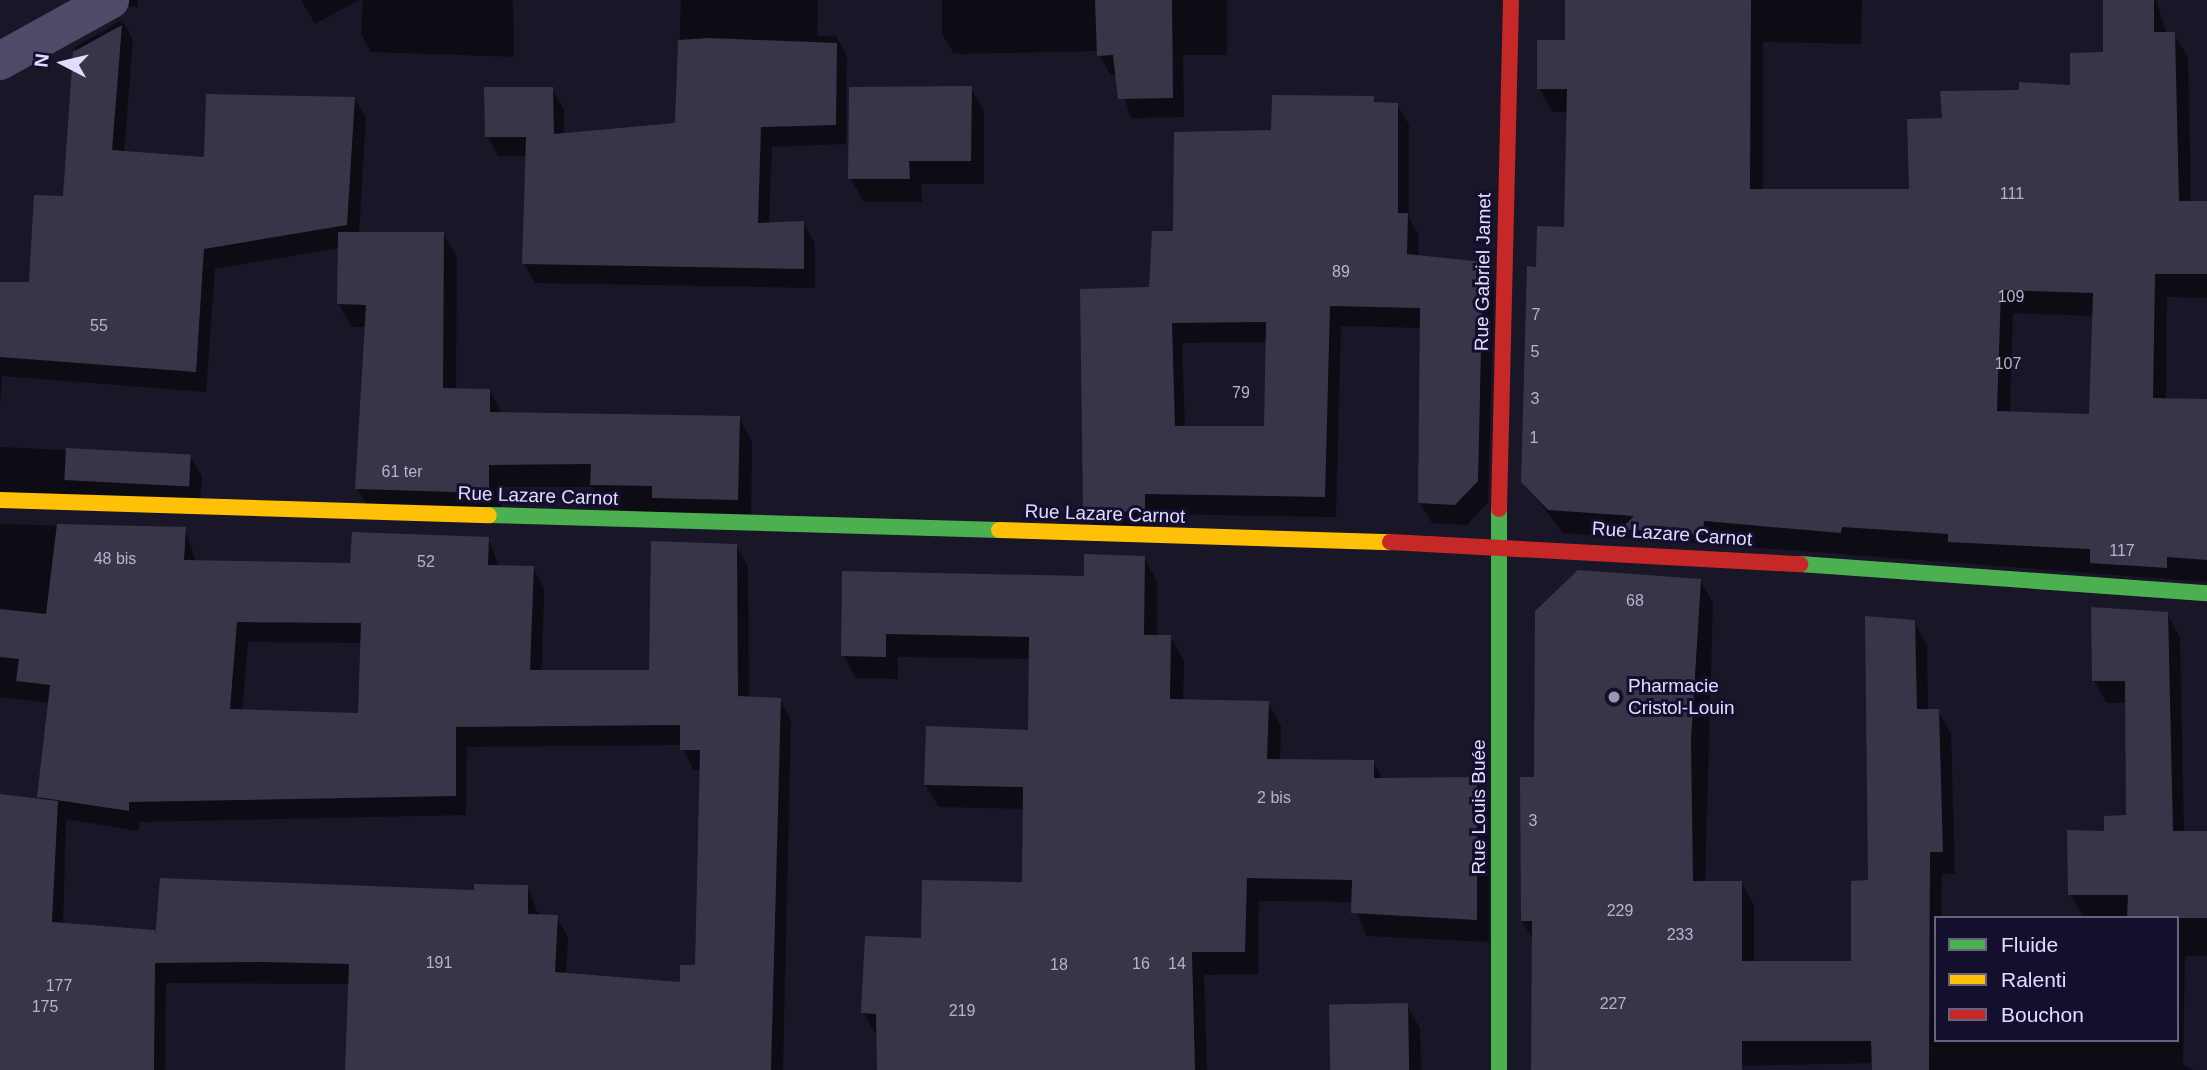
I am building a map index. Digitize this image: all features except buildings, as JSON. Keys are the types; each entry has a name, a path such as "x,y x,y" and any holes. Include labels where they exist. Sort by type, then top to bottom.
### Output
{"street":[{"path":"0,61 110,0"},
{"name":"Rue Gabriel Jamet","path":"1497,545 1511,0"},
{"name":"Rue Lazare Carnot","path":"0,500 1497,545 2207,593"},
{"name":"Rue Louis Buée","path":"1497,545 1499,1070"}],"traffic: fast":[{"path":"1499,509 1499,1070"},
{"path":"489,515 999,530"},
{"path":"1800,564 2207,593"}],"traffic: slow":[{"path":"0,500 489,515"},
{"path":"999,530 1390,542"}],"traffic: jam":[{"path":"1499,509 1511,0"},
{"path":"1390,542 1800,564"}],"place":[{"name":"Pharmacie Cristol-Louin","path":"1614,697"}]}
